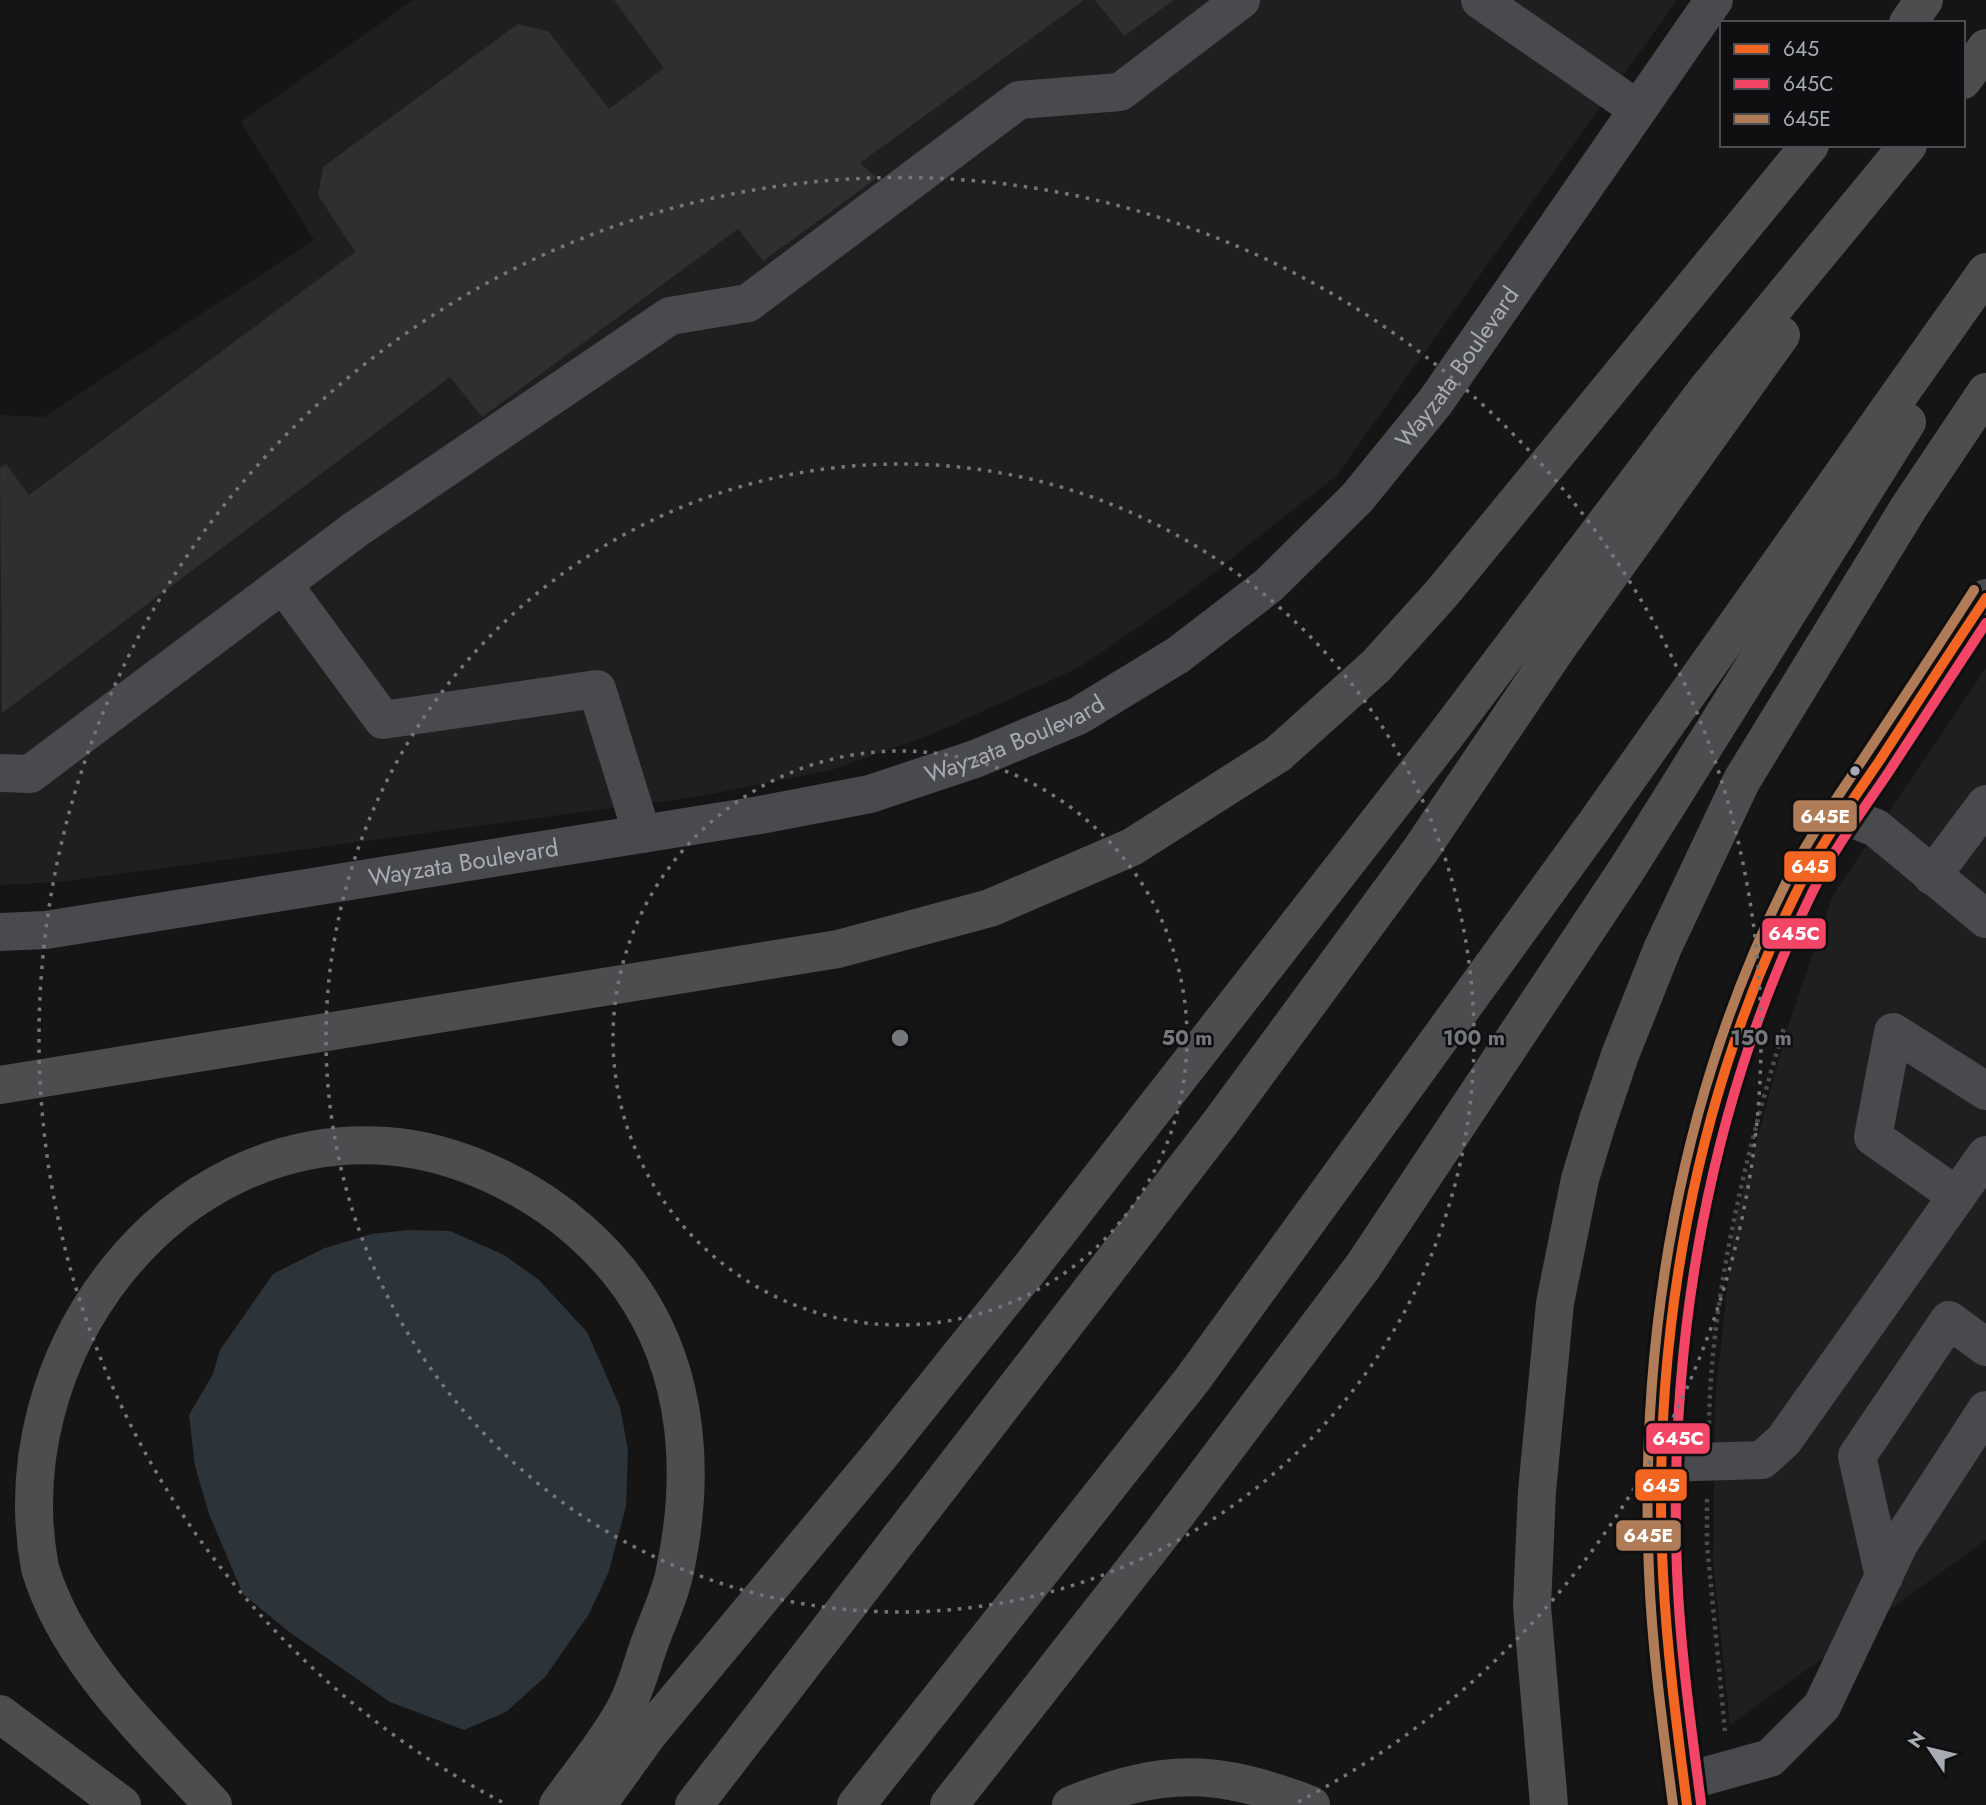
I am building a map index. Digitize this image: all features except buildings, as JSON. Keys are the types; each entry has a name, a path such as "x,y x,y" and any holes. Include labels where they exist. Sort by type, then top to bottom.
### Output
{"highway":[{"path":"1909,21 1924,0"},
{"path":"0,1085 838,949 990,908 1132,847 1278,754 1376,666 1442,593 1808,147"},
{"path":"597,1805 649,1732 881,1454 1030,1268 1442,740 1707,388 1906,147"},
{"path":"694,1805 1228,1113 1420,851 1555,651 1916,147"},
{"path":"856,1805 1192,1380 1594,825 1986,272"},
{"path":"948,1805 1163,1532 1364,1265 1629,866 1986,296"},
{"path":"1549,1805 1532,1606 1537,1491 1555,1303 1580,1179 1598,1120 1663,947 1742,779 1909,507 1986,392"},
{"path":"213,1805 106,1684 76,1645 41,1573 26,1500 27,1458 34,1416 58,1347 76,1313 120,1258 149,1230 208,1186 244,1169 276,1158 360,1146 431,1152 482,1172 539,1200 591,1241 636,1292 651,1317 665,1353 684,1419 688,1460 687,1503 673,1580 625,1709 558,1805"},
{"path":"0,1714 122,1805"},
{"path":"1071,1805 1123,1784 1186,1776 1223,1778 1311,1805"}],"street":[{"path":"0,773 30,774 356,530 670,316 748,303 1019,100 1120,92 1241,0"},
{"path":"1480,0 1636,108"},
{"name":"Wayzata Boulevard","path":"0,932 46,930 642,834 883,790 975,759 1078,716 1178,655 1269,584 1357,498 1436,401 1636,108 1714,0"},
{"path":"283,584 383,720 597,689 642,834"},
{"path":"1986,598 1843,815 1802,883 1748,997 1716,1092 1682,1262 1669,1371 1663,1463 1663,1596 1675,1733 1686,1794 1729,1770 1770,1758 1822,1706 1899,1544 1986,1410"},
{"path":"1932,876 1986,804"},
{"path":"1843,815 1876,828 1986,919"},
{"path":"1957,1196 1873,1137 1893,1032 1986,1091"},
{"path":"1663,1463 1762,1460 1784,1440 1986,1156"},
{"path":"1884,1577 1857,1455 1949,1320 1986,1347"}],"path":[{"path":"1729,1770 1707,1544 1709,1418 1720,1306 1744,1172 1789,1014"}],"shaded area":[{"path":"413,0 1677,0 1336,476 1189,592 1080,667 928,736 828,771 696,797 59,882 0,885 0,415 44,417 314,240 241,122"},
{"path":"1986,668 1986,1540 1730,1725 1713,1561 1715,1401 1734,1225 1787,1029 1833,895"},
{"path":"408,1230 450,1231 504,1255 539,1280 587,1332 620,1407 628,1450 626,1506 609,1571 589,1614 545,1677 506,1712 464,1730 390,1702 288,1631 243,1594 209,1514 195,1466 189,1415 213,1374 220,1350 273,1274 325,1248 372,1234"}],"transit line":[{"name":"645E","path":"1673,1805 1653,1630 1648,1483 1651,1393 1660,1305 1674,1217 1694,1130 1719,1044 1751,960 1788,879 1826,815 1974,590"},
{"name":"645","path":"1687,1805 1667,1632 1661,1486 1664,1397 1673,1308 1687,1220 1707,1134 1732,1049 1763,966 1800,885 1828,837 1986,598"},
{"name":"645C","path":"1701,1803 1681,1629 1676,1483 1680,1396 1689,1309 1702,1223 1722,1139 1746,1055 1776,973 1812,893 1847,833 1986,623"}]}
